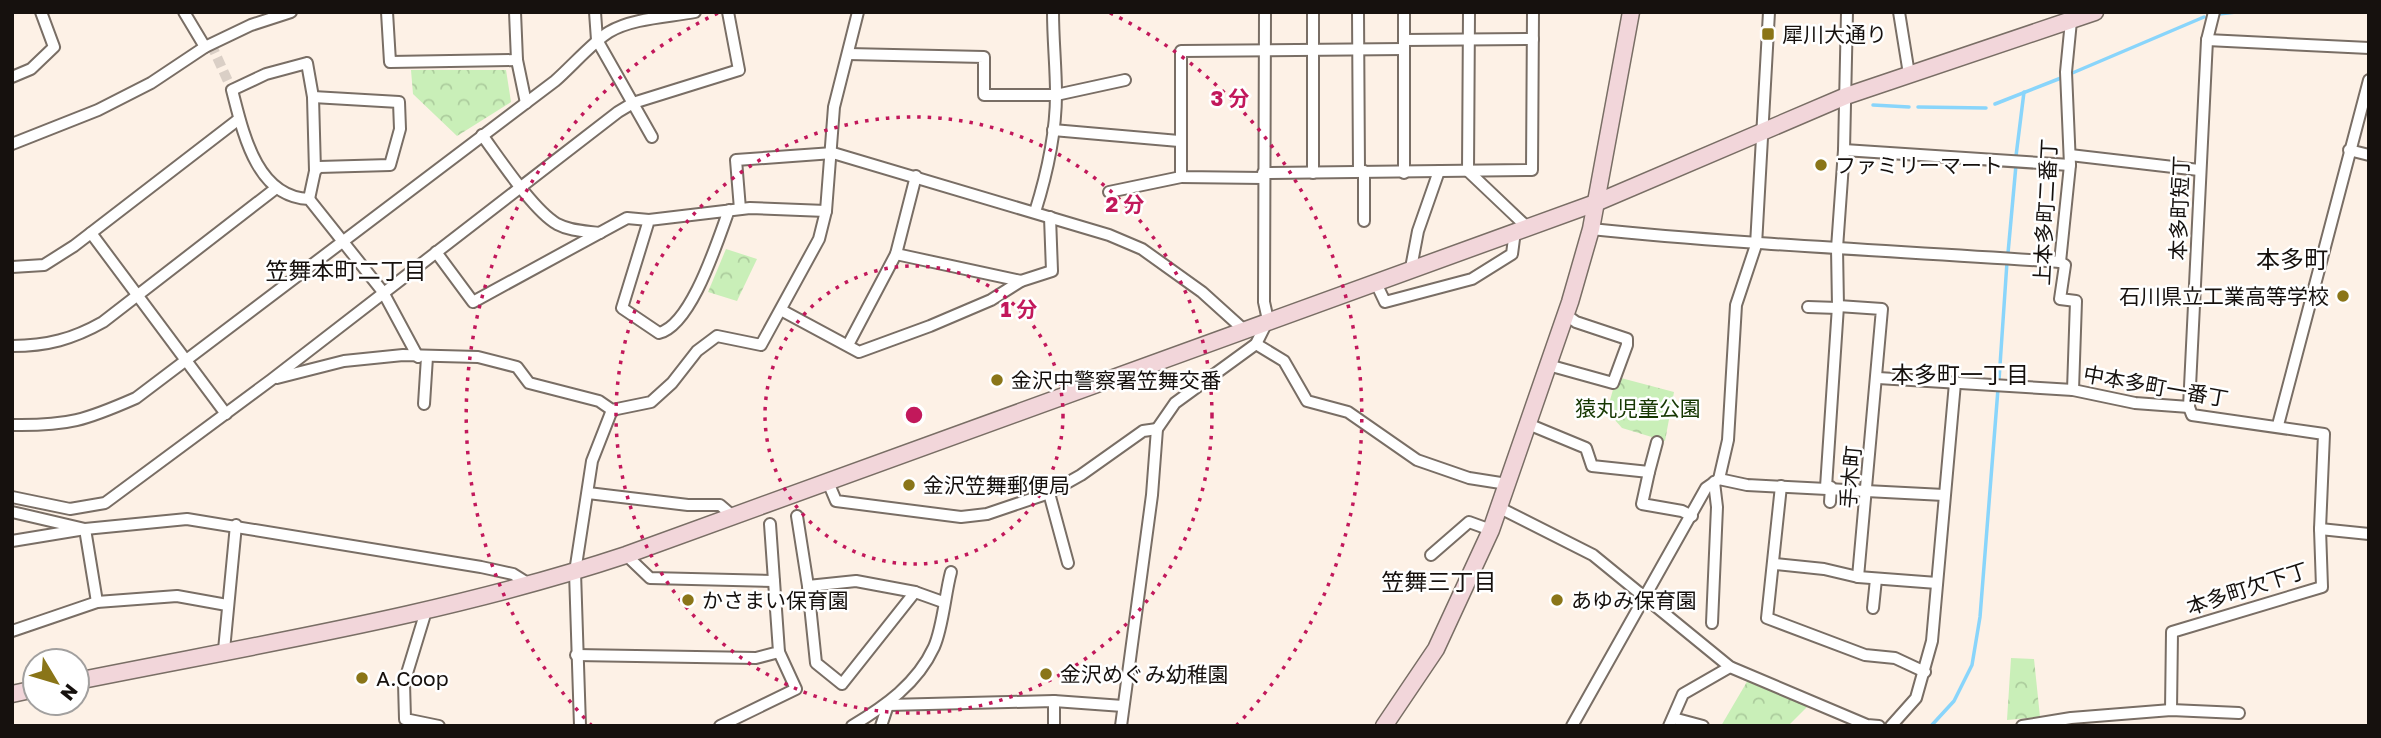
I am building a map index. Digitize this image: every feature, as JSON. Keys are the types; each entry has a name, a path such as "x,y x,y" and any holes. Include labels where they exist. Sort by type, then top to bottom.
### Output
{"street":[{"path":"12,77 31,69 54,47 41,12"},
{"path":"12,143 98,110 151,83 205,47 251,25 291,12"},
{"path":"387,12 390,62 517,60"},
{"path":"515,12 517,60 526,103"},
{"path":"596,12 597,40 652,137"},
{"path":"12,425 58,426 91,418 136,398 526,103 589,52 597,40 612,30 695,12"},
{"path":"12,496 70,509 105,503 271,380 633,103 739,70 728,12"},
{"path":"271,380 344,361 403,355 498,360 517,367 529,383 599,401 612,410 651,402 672,383 697,351 717,335 761,345 819,239 826,211 833,153 834,107 858,12"},
{"path":"1035,212 1046,177 1053,130 1056,95 1053,12"},
{"path":"1121,726 1152,495 1157,429 1175,402 1256,344 1268,320 1264,302 1265,12"},
{"path":"1313,12 1313,173"},
{"path":"1359,12 1364,221"},
{"path":"1404,12 1405,173"},
{"path":"1469,12 1468,171 1521,229"},
{"path":"1108,192 1181,177 1361,171 1405,173 1532,170 1533,12"},
{"path":"1384,726 1436,649 1491,530 1528,424 1565,314 1598,202 1631,12"},
{"path":"1712,623 1717,481 1728,440 1736,305 1756,245 1769,12"},
{"path":"1830,502 1847,12"},
{"path":"1899,12 1909,74"},
{"path":"91,678 426,611 575,572 734,517 1268,320 1598,202 1846,96 2095,12"},
{"name":"本多町短丁","path":"2189,407 2207,40 2214,12"},
{"path":"185,13 205,47"},
{"name":"上本多町二番丁","path":"2071,21 2066,72 2070,160 2060,262 2065,265 2060,299 2076,301 2073,390"},
{"path":"1181,177 1181,51 1358,49 1469,37 1533,39"},
{"path":"2207,40 2369,48"},
{"path":"848,54 984,57 984,95 1056,95 1125,79"},
{"path":"309,199 315,171 313,97 307,63 303,62 232,90 245,143 275,189 294,198 309,199 383,292 423,357 424,404"},
{"path":"2369,80 2278,425 2324,434 2320,529 2369,534"},
{"path":"313,97 399,102 400,129 390,165 319,167 315,171"},
{"path":"12,267 44,265 91,233 239,119"},
{"path":"1053,130 1179,141"},
{"path":"482,135 521,188 554,222 570,230 600,233"},
{"path":"1844,150 2070,160 2199,170"},
{"path":"2349,150 2369,155"},
{"path":"649,220 622,308 659,333 668,331 698,291 734,209 736,160 833,153 1050,216 1142,249 1202,292 1244,329"},
{"path":"1411,268 1418,231 1439,172"},
{"path":"848,345 897,254 916,176"},
{"path":"12,346 43,346 80,335 139,296 275,189"},
{"path":"436,252 473,302 627,218 649,220 734,209 826,211"},
{"path":"781,310 859,352 930,326 991,300 1021,281 1052,271 1050,216"},
{"path":"1375,281 1385,302 1472,279 1512,254 1521,229"},
{"path":"1591,229 1756,245 2060,262"},
{"path":"91,233 226,414"},
{"path":"897,254 1021,281"},
{"path":"1808,307 1838,307"},
{"name":"手木町","path":"1838,307 1882,309 1878,378 1858,578"},
{"path":"1548,365 1613,383 1627,345 1627,339 1576,323 1565,314"},
{"path":"1256,344 1284,361 1307,401 1348,412 1396,448 1447,472 1507,484"},
{"name":"中本多町一番丁","path":"1878,378 2073,390 2135,403 2189,407 2192,415 2278,425"},
{"path":"1891,726 1916,698 1932,641 1955,383"},
{"path":"580,726 575,572 592,461 612,410"},
{"path":"1528,424 1586,448 1592,466 1649,472"},
{"path":"828,482 836,501 961,517 987,513 1049,493 1081,475 1143,431 1157,429"},
{"path":"1657,442 1642,504 1682,511 1692,516"},
{"path":"1572,726 1706,488 1717,481 1747,485 1829,487 1944,495"},
{"path":"1782,486 1768,618 1772,622 1865,655 1895,658 1925,673"},
{"path":"588,493 688,505 720,505 734,517"},
{"path":"1049,493 1068,564"},
{"path":"1498,507 1592,555 1730,667 1867,725 1879,726"},
{"path":"12,512 85,529"},
{"path":"797,516 816,663 842,684 915,592"},
{"path":"12,541 85,529 187,519 236,524 481,567 513,574 529,584"},
{"path":"1431,555 1469,522 1491,530"},
{"path":"224,650 236,524"},
{"path":"720,726 796,689 779,653 771,524"},
{"path":"85,529 97,602"},
{"name":"本多町欠下丁","path":"2171,710 2172,632 2322,587 2320,529"},
{"path":"626,555 650,578 774,581"},
{"path":"1775,564 1824,569 1858,578 1937,583"},
{"path":"852,726 888,705 914,677 934,646 951,572"},
{"path":"1873,608 1876,579"},
{"path":"808,586 856,581 915,592 943,602"},
{"path":"12,631 97,602 177,596 227,605"},
{"path":"426,611 404,683 405,719 439,726"},
{"path":"576,655 756,658 779,653"},
{"path":"1703,726 1671,722 1683,694 1730,667"},
{"path":"888,705 1054,701 1124,706"},
{"path":"1054,701 1054,726"},
{"path":"881,726 888,705"},
{"path":"2022,726 2071,718 2171,710 2239,713"}],"green space":[{"path":"411,70 506,70 511,102 457,136 413,94"},
{"path":"726,249 757,259 737,301 708,292"},
{"name":"猿丸児童公園","path":"1621,378 1674,392 1665,441 1622,428 1607,411 1614,386"},
{"path":"2011,658 2034,659 2040,717 2007,720"},
{"path":"1748,680 1809,705 1788,726 1721,726"}],"waterway":[{"path":"2219,14 2236,12"},
{"path":"2070,74 2204,17"},
{"path":"1995,104 2061,78"},
{"path":"2016,156 2024,92"},
{"path":"1873,105 1909,107"},
{"path":"1918,107 1986,108"},
{"path":"2008,253 2016,165"},
{"path":"1999,380 2007,262"},
{"path":"1931,726 1954,701 1972,665 1980,617 1998,389"}],"tunnel":[{"path":"211,44 232,90"}],"place":[{"name":"犀川大通り","path":"1768,34"},
{"name":"ファミリーマート","path":"1821,165"},
{"name":"石川県立工業高等学校","path":"2343,296"},
{"name":"金沢中警察署笠舞交番","path":"997,380"},
{"name":"金沢笠舞郵便局","path":"909,485"},
{"name":"かさまい保育園","path":"688,600"},
{"name":"あゆみ保育園","path":"1557,600"},
{"name":"金沢めぐみ幼稚園","path":"1046,674"},
{"name":"A.Coop","path":"362,678"}],"district":[{"name":"本多町","path":"2292,258"},
{"name":"笠舞本町二丁目","path":"346,270"},
{"name":"本多町一丁目","path":"1960,374"},
{"name":"笠舞三丁目","path":"1439,581"}]}
